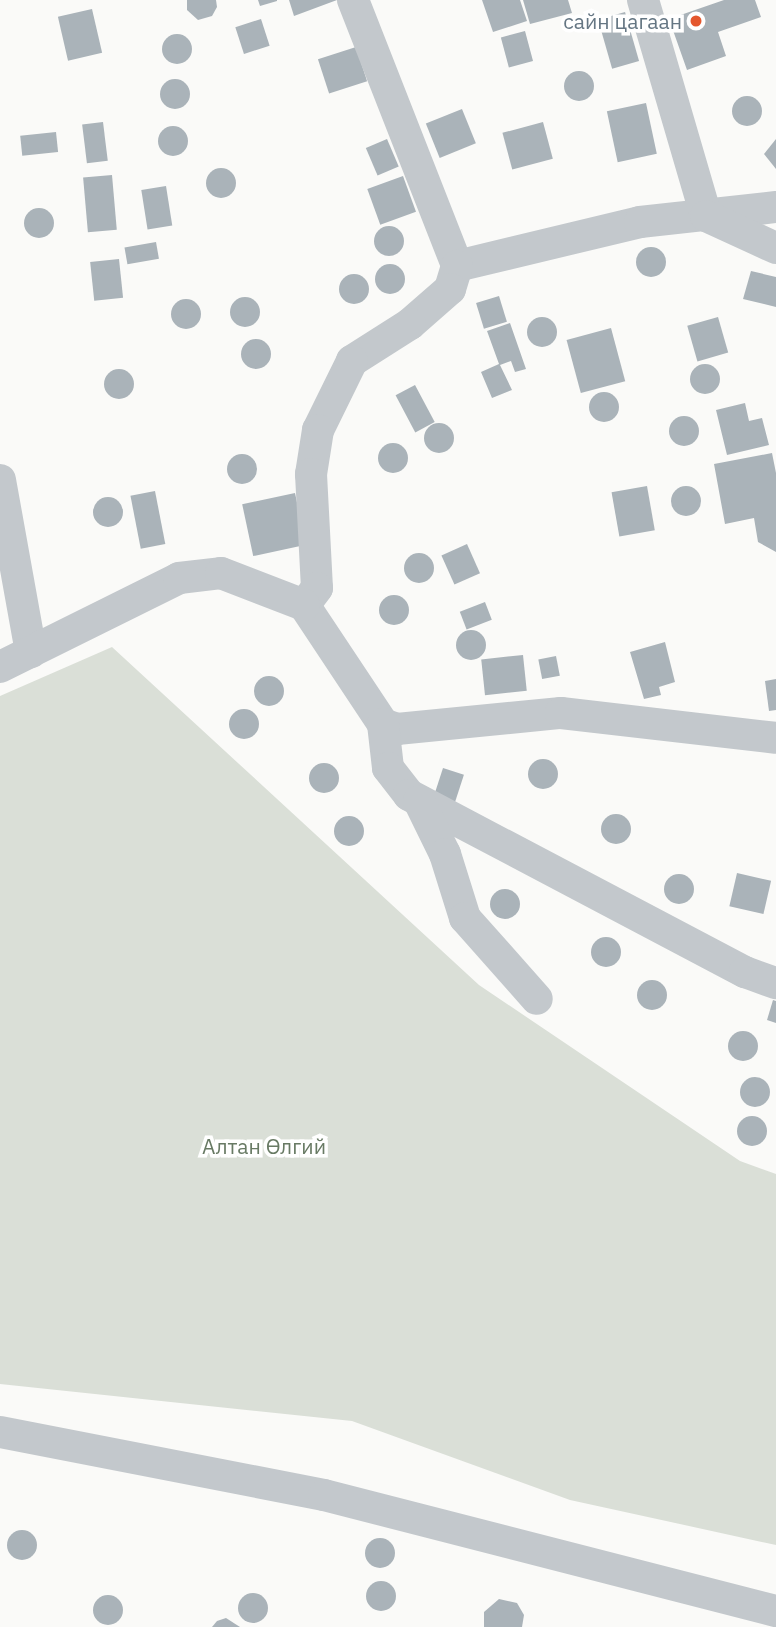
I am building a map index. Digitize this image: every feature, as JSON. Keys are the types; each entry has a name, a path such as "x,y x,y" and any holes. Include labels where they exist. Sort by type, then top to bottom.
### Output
{"street":[{"path":"304,605 317,587 311,474 318,430 352,361 410,324 450,289 457,266 353,0"},
{"path":"643,0 706,216 776,248"},
{"path":"457,266 640,222 776,207"},
{"path":"0,480 31,652"},
{"path":"0,667 178,578 221,573 304,605 383,724 388,768 419,801 445,854 465,918 537,999"},
{"path":"383,724 397,729 561,713 776,738"},
{"path":"419,801 733,966 776,983"},
{"path":"0,1432 324,1495 761,1615"}],"green space":[{"name":"Алтан Өлгий","path":"112,647 479,985 740,1161 776,1174 776,1545 570,1500 352,1421 0,1384 0,696"}],"building":[{"path":"187,0 216,0 217,7 212,16 198,20 187,10"},
{"path":"258,0 277,0 277,1 260,6"},
{"path":"289,0 337,0 294,16"},
{"path":"482,0 520,0 527,21 493,32"},
{"path":"523,0 568,0 572,13 530,24"},
{"path":"724,0 755,0 761,17 718,32 726,56 687,70 669,19"},
{"path":"92,9 102,53 68,61 58,17"},
{"path":"625,12 639,61 612,69 598,20"},
{"path":"261,19 270,46 244,54 235,27"},
{"path":"525,31 533,61 509,67 501,37"},
{"path":"177,34 188,38 192,49 188,60 177,64 166,60 162,49 166,38"},
{"path":"356,47 367,81 329,94 318,59"},
{"path":"579,71 590,75 594,86 590,97 579,101 568,97 564,86 568,75"},
{"path":"175,79 186,83 190,94 186,105 175,109 164,105 160,94 164,83"},
{"path":"747,96 758,100 762,111 758,122 747,126 736,122 732,111 736,100"},
{"path":"646,103 657,154 618,162 607,111"},
{"path":"462,109 476,143 440,158 426,124"},
{"path":"103,122 108,161 87,163 82,125"},
{"path":"543,122 553,159 512,170 502,133"},
{"path":"173,126 184,130 188,141 184,152 173,156 162,152 158,141 162,130"},
{"path":"56,132 58,152 22,156 20,136"},
{"path":"387,139 399,167 378,176 366,148"},
{"path":"776,139 776,169 764,154"},
{"path":"221,168 232,172 236,183 232,194 221,198 210,194 206,183 210,172"},
{"path":"112,175 117,230 88,232 83,178"},
{"path":"403,176 416,212 380,225 367,189"},
{"path":"166,186 172,226 148,229 141,190"},
{"path":"39,208 50,212 54,223 50,234 39,238 28,234 24,223 28,212"},
{"path":"389,226 400,230 404,241 400,252 389,256 378,252 374,241 378,230"},
{"path":"156,242 159,259 127,264 124,248"},
{"path":"651,247 662,251 666,262 662,273 651,277 640,273 636,262 640,251"},
{"path":"119,259 123,298 94,301 90,262"},
{"path":"390,264 401,268 405,279 401,290 390,294 379,290 375,279 379,268"},
{"path":"751,271 776,277 776,307 743,299"},
{"path":"354,274 365,278 369,289 365,300 354,304 343,300 339,289 343,278"},
{"path":"499,296 507,322 484,329 476,303"},
{"path":"245,297 256,301 260,312 256,323 245,327 234,323 230,312 234,301"},
{"path":"186,299 197,303 201,314 197,325 186,329 175,325 171,314 175,303"},
{"path":"542,317 553,321 557,332 553,343 542,347 531,343 527,332 531,321"},
{"path":"718,317 728,353 697,361 687,326"},
{"path":"510,323 526,369 515,372 511,361 500,365 512,390 492,398 481,372 499,364 487,331"},
{"path":"611,328 625,381 581,393 567,340"},
{"path":"256,339 267,343 271,354 267,365 256,369 245,365 241,354 245,343"},
{"path":"705,364 716,368 720,379 716,390 705,394 694,390 690,379 694,368"},
{"path":"119,369 130,373 134,384 130,395 119,399 108,395 104,384 108,373"},
{"path":"415,385 435,422 415,432 396,395"},
{"path":"604,392 615,396 619,407 615,418 604,422 593,418 589,407 593,396"},
{"path":"745,403 749,421 762,418 769,445 727,455 716,410"},
{"path":"684,416 695,420 699,431 695,442 684,446 673,442 669,431 673,420"},
{"path":"439,423 450,427 454,438 450,449 439,453 428,449 424,438 428,427"},
{"path":"393,443 404,447 408,458 404,469 393,473 382,469 378,458 382,447"},
{"path":"772,453 776,473 776,552 758,542 754,518 725,524 714,464"},
{"path":"242,454 253,458 257,469 253,480 242,484 231,480 227,469 231,458"},
{"path":"647,486 655,530 619,537 612,492"},
{"path":"686,486 697,490 701,501 697,512 686,516 675,512 671,501 675,490"},
{"path":"155,491 165,544 141,549 130,496"},
{"path":"295,493 306,545 253,556 242,504"},
{"path":"108,497 119,501 123,512 119,523 108,527 97,523 93,512 97,501"},
{"path":"467,544 480,573 454,585 441,555"},
{"path":"419,553 430,557 434,568 430,579 419,583 408,579 404,568 408,557"},
{"path":"394,595 405,599 409,610 405,621 394,625 383,621 379,610 383,599"},
{"path":"485,602 492,620 467,629 460,612"},
{"path":"471,630 482,634 486,645 482,656 471,660 460,656 456,645 460,634"},
{"path":"665,642 675,682 659,687 661,695 644,699 630,652"},
{"path":"523,655 527,691 485,695 481,659"},
{"path":"556,656 560,676 542,679 538,659"},
{"path":"269,676 280,680 284,691 280,702 269,706 258,702 254,691 258,680"},
{"path":"776,679 776,710 769,711 765,681"},
{"path":"244,709 255,713 259,724 255,735 244,739 233,735 229,724 233,713"},
{"path":"543,759 554,763 558,774 554,785 543,789 532,785 528,774 532,763"},
{"path":"324,763 335,767 339,778 335,789 324,793 313,789 309,778 313,767"},
{"path":"443,768 464,775 454,804 433,797"},
{"path":"616,814 627,818 631,829 627,840 616,844 605,840 601,829 605,818"},
{"path":"349,816 360,820 364,831 360,842 349,846 338,842 334,831 338,820"},
{"path":"737,873 771,881 763,914 729,906"},
{"path":"679,874 690,878 694,889 690,900 679,904 668,900 664,889 668,878"},
{"path":"505,889 516,893 520,904 516,915 505,919 494,915 490,904 494,893"},
{"path":"606,937 617,941 621,952 617,963 606,967 595,963 591,952 595,941"},
{"path":"652,980 663,984 667,995 663,1006 652,1010 641,1006 637,995 641,984"},
{"path":"773,1000 776,1001 776,1023 767,1020"},
{"path":"743,1031 754,1035 758,1046 754,1057 743,1061 732,1057 728,1046 732,1035"},
{"path":"755,1077 766,1081 770,1092 766,1103 755,1107 744,1103 740,1092 744,1081"},
{"path":"752,1116 763,1120 767,1131 763,1142 752,1146 741,1142 737,1131 741,1120"},
{"path":"22,1530 33,1534 37,1545 33,1556 22,1560 11,1556 7,1545 11,1534"},
{"path":"380,1538 391,1542 395,1553 391,1564 380,1568 369,1564 365,1553 369,1542"},
{"path":"381,1581 392,1585 396,1596 392,1607 381,1611 370,1607 366,1596 370,1585"},
{"path":"253,1593 264,1597 268,1608 264,1619 253,1623 242,1619 238,1608 242,1597"},
{"path":"108,1595 119,1599 123,1610 119,1621 108,1625 97,1621 93,1610 97,1599"},
{"path":"499,1599 517,1603 524,1615 522,1627 484,1627 484,1612"},
{"path":"226,1618 240,1627 212,1627 217,1621"}],"place":[{"name":"сайн цагаан","path":"696,21"}]}
